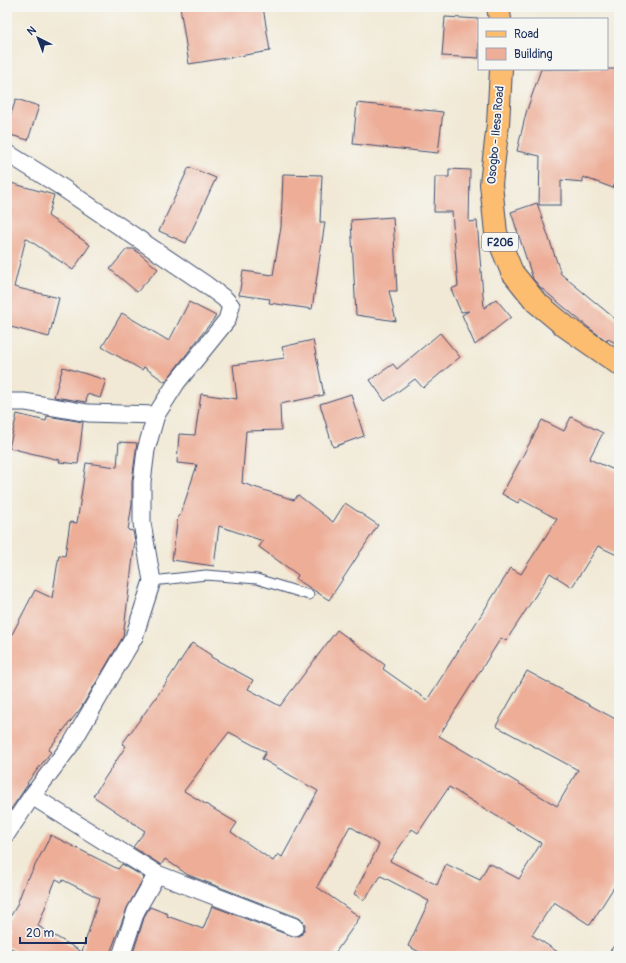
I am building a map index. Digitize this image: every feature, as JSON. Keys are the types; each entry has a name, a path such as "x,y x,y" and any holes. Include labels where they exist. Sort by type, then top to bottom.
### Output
{"main road":[{"path":"498,7 500,18"},
{"name":"Osogbo - Ilesa Road","path":"501,70 498,124 491,184 496,233 512,272 536,302 566,327 619,364"}],"street":[{"path":"7,153 57,184 199,279 225,299 231,306 227,320 177,382 156,415 146,450 142,482 142,523 152,582 134,637 72,743 32,796 7,833"},
{"path":"7,402 25,402 88,413 156,415"},
{"path":"32,796 157,874 295,927"},
{"path":"121,956 136,911 157,874"}],"lane":[{"path":"152,582 206,575 257,579 309,594"}],"building":[{"path":"180,7 263,7 270,51 189,64"},
{"path":"445,17 478,19 478,58 442,56"},
{"path":"619,69 619,172 613,188 583,177 583,182 561,180 561,205 539,205 540,156 517,151 526,113 541,70"},
{"path":"16,99 39,106 28,140 7,134 7,126"},
{"path":"357,103 443,112 438,153 353,144"},
{"path":"189,167 216,178 186,243 159,231"},
{"path":"449,169 470,170 469,222 477,221 484,308 496,299 511,317 475,345 462,315 469,311 461,312 451,289 458,286 452,212 434,212 435,177 449,177"},
{"path":"283,174 322,175 320,222 325,222 312,309 269,303 270,299 239,295 243,271 273,275 281,227"},
{"path":"11,183 54,195 48,216 90,245 73,270 26,238 14,287 59,298 49,337 7,326 7,197"},
{"path":"537,203 561,274 619,322 619,345 608,339 607,341 589,328 540,287 533,279 511,212"},
{"path":"393,217 397,291 389,291 396,321 356,315 351,220"},
{"path":"127,249 134,249 158,269 137,292 110,269"},
{"path":"189,302 216,316 165,382 144,367 142,370 102,347 122,313 169,341"},
{"path":"440,333 460,357 423,388 415,379 385,401 370,380 393,364 397,369"},
{"path":"313,340 324,395 280,404 281,430 246,431 242,483 294,500 298,495 333,522 345,503 378,525 329,600 296,579 298,575 259,547 263,541 219,526 214,566 172,560 178,516 180,516 197,465 177,463 179,434 195,435 201,394 237,399 233,365 285,358 282,347"},
{"path":"63,367 106,380 100,398 87,394 86,402 54,397"},
{"path":"351,394 364,436 333,447 320,404"},
{"path":"17,414 46,421 47,416 83,422 78,464 59,462 60,460 9,448"},
{"path":"571,417 603,433 589,459 619,472 619,556 598,546 572,587 550,573 506,641 501,638 439,736 557,806 578,770 496,726 527,671 619,721 619,879 590,925 554,902 532,935 564,956 427,956 408,946 429,901 381,876 364,900 354,894 379,845 350,826 317,887 360,917 333,956 132,956 145,915 150,907 168,914 167,916 203,929 212,906 291,936 296,937 301,935 305,925 299,918 188,875 165,859 161,865 133,847 145,831 93,796 126,746 122,744 160,692 192,643 211,655 211,657 253,680 248,689 280,706 337,630 385,665 383,669 427,700 511,568 521,574 557,519 520,499 518,503 502,494 542,420 564,431","holes":["229,732 266,752 262,759 318,791 282,857 278,854 273,861 231,832 237,823 184,791","449,787 541,843 519,879 489,863 480,880 446,864 437,885 390,861 412,829 418,833"]},
{"path":"119,442 137,443 132,481 132,504 128,530 133,531 135,541 123,637 81,708 48,750 51,752 27,783 28,784 7,815 7,644 35,590 52,598 59,555 65,556 70,522 77,523 86,463 117,467"},
{"path":"51,835 118,869 122,864 144,877 127,908 109,956 25,956 7,946 7,922 16,907 27,878 28,879","holes":["56,879 62,882 63,880 99,898 82,952 38,926"]}]}
